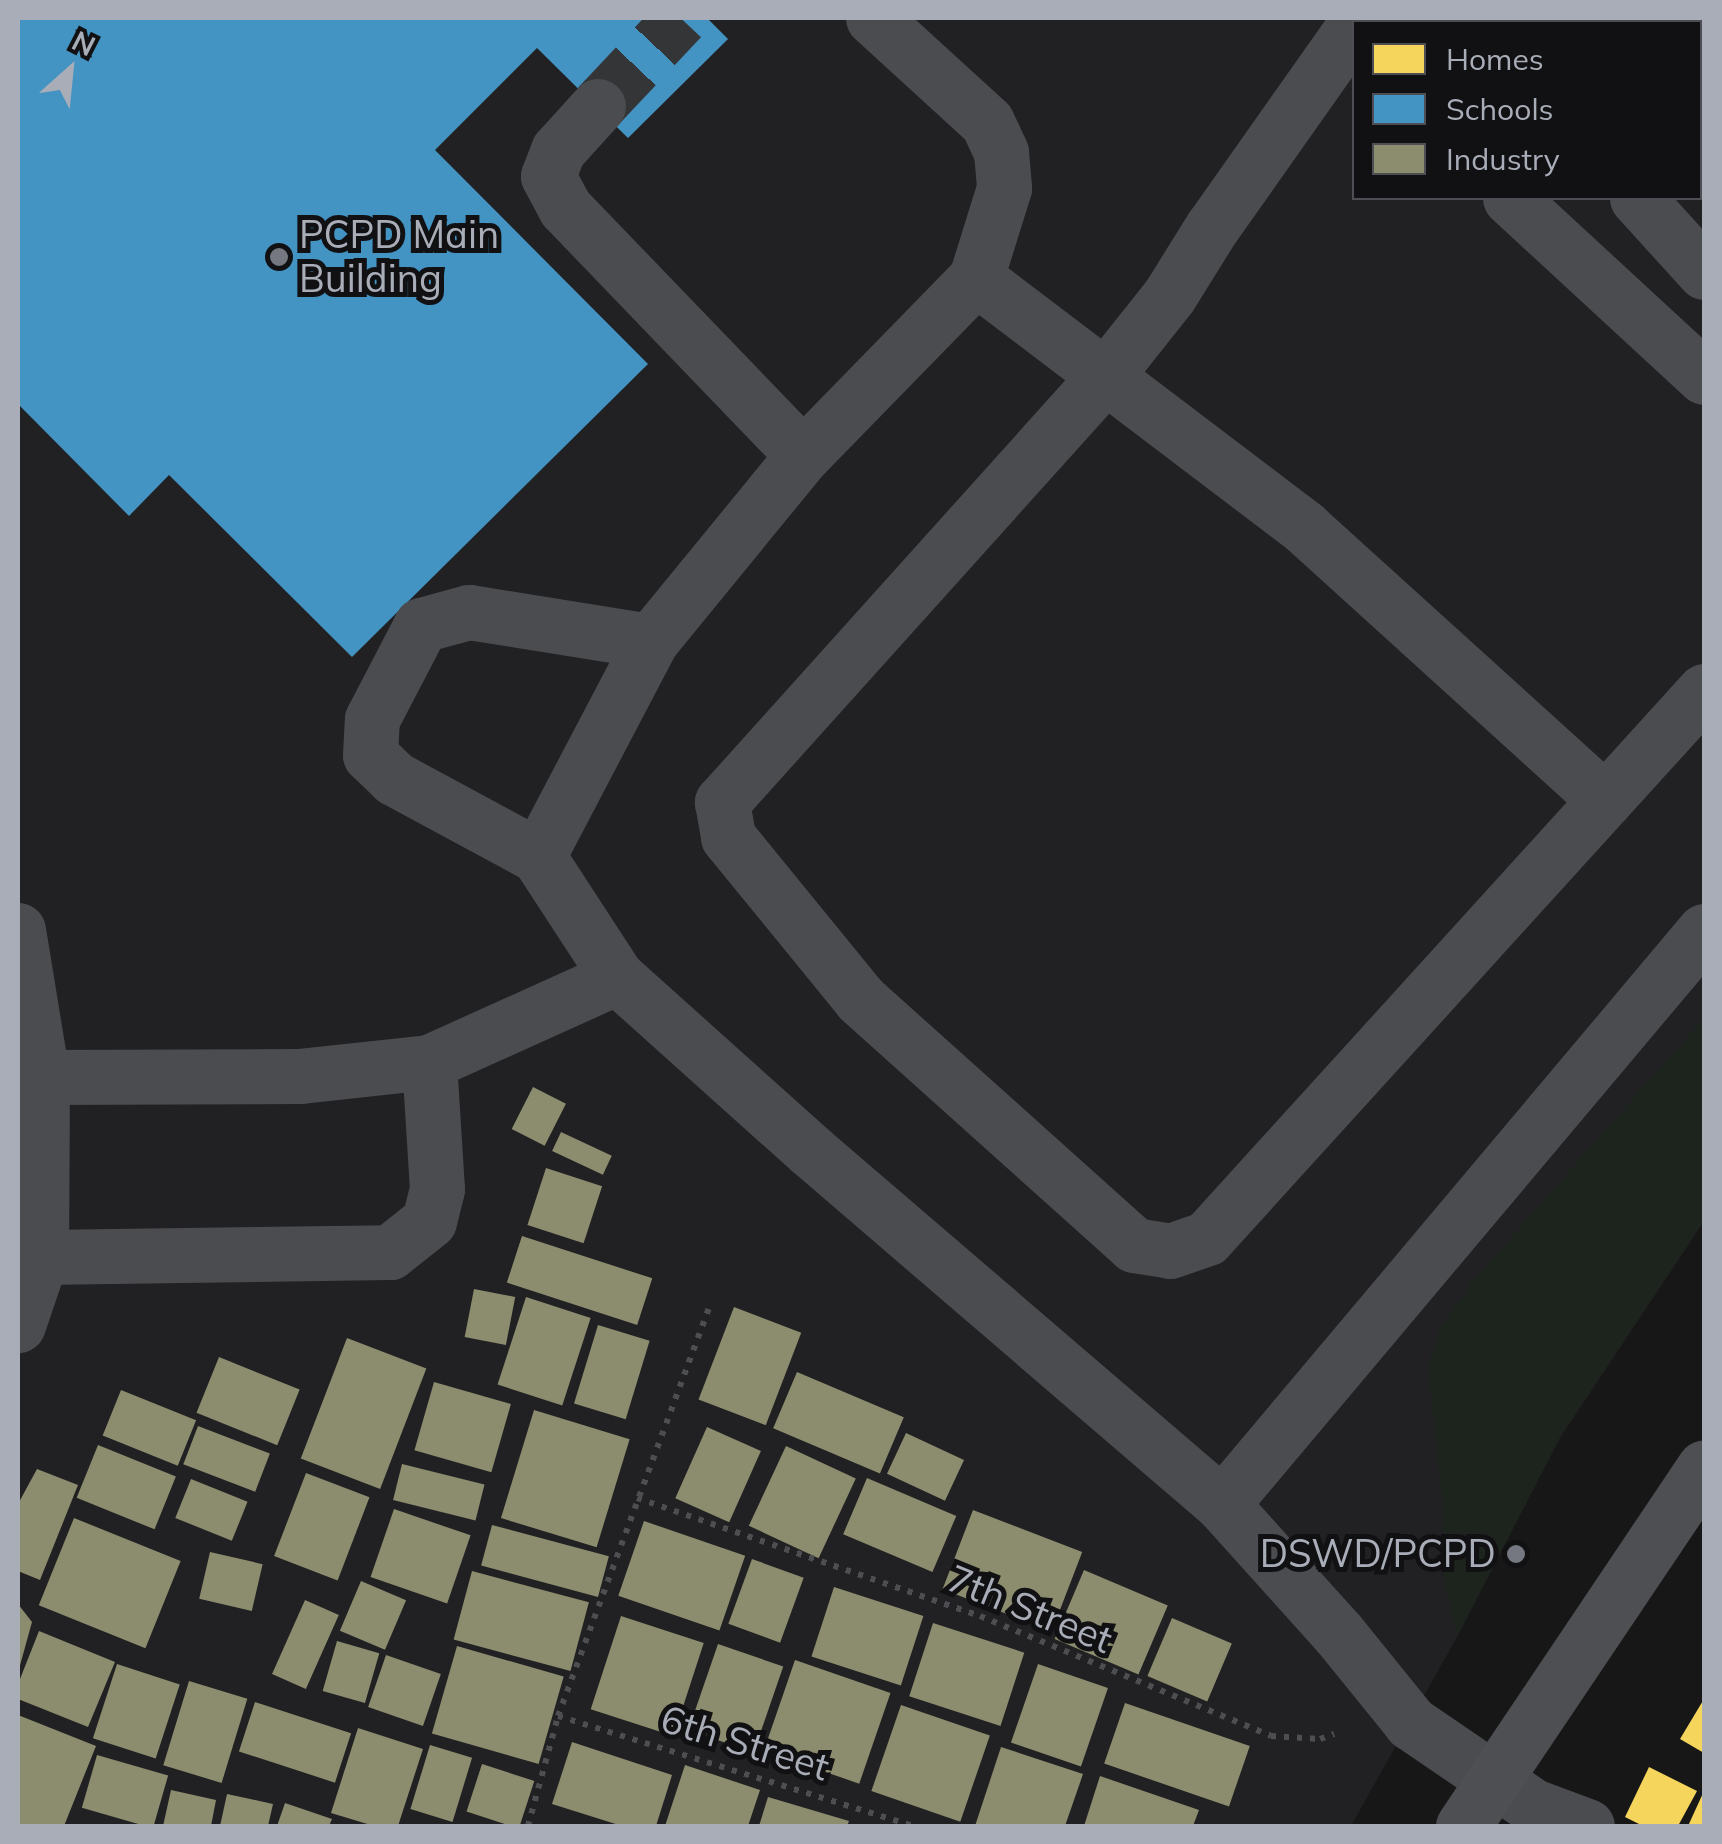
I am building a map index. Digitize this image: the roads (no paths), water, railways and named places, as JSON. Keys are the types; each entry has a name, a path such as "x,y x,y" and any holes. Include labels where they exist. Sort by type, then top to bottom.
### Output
{"main road":[{"path":"1464,1826 1704,1467"}],"street":[{"path":"538,856 651,641 803,455 976,278 1004,188 1001,152 988,122 873,18"},
{"path":"1352,35 1212,227 1168,296 1108,374 722,802 728,838 860,999 1134,1245 1170,1251 1207,1238 1704,691"},
{"path":"598,106 558,150 548,176 564,208 803,455"},
{"path":"1512,200 1704,378"},
{"path":"1640,200 1704,272"},
{"path":"976,278 1108,374 1306,528 1605,800"},
{"path":"651,641 470,612 421,625 372,719 370,754 394,778 538,856 617,977 811,1152 1222,1504 1411,1723 1533,1806 1587,1826"},
{"path":"18,930 42,1078 41,1257 18,1325"},
{"path":"1222,1504 1704,931"},
{"path":"42,1078 301,1076 429,1062 617,977"},
{"path":"41,1257 390,1252 429,1221 437,1189 429,1062"}],"tunnel":[{"path":"598,106 681,18"}],"place":[{"name":"PCPD Main Building","path":"279,257"},
{"name":"DSWD/PCPD","path":"1516,1554"}]}
